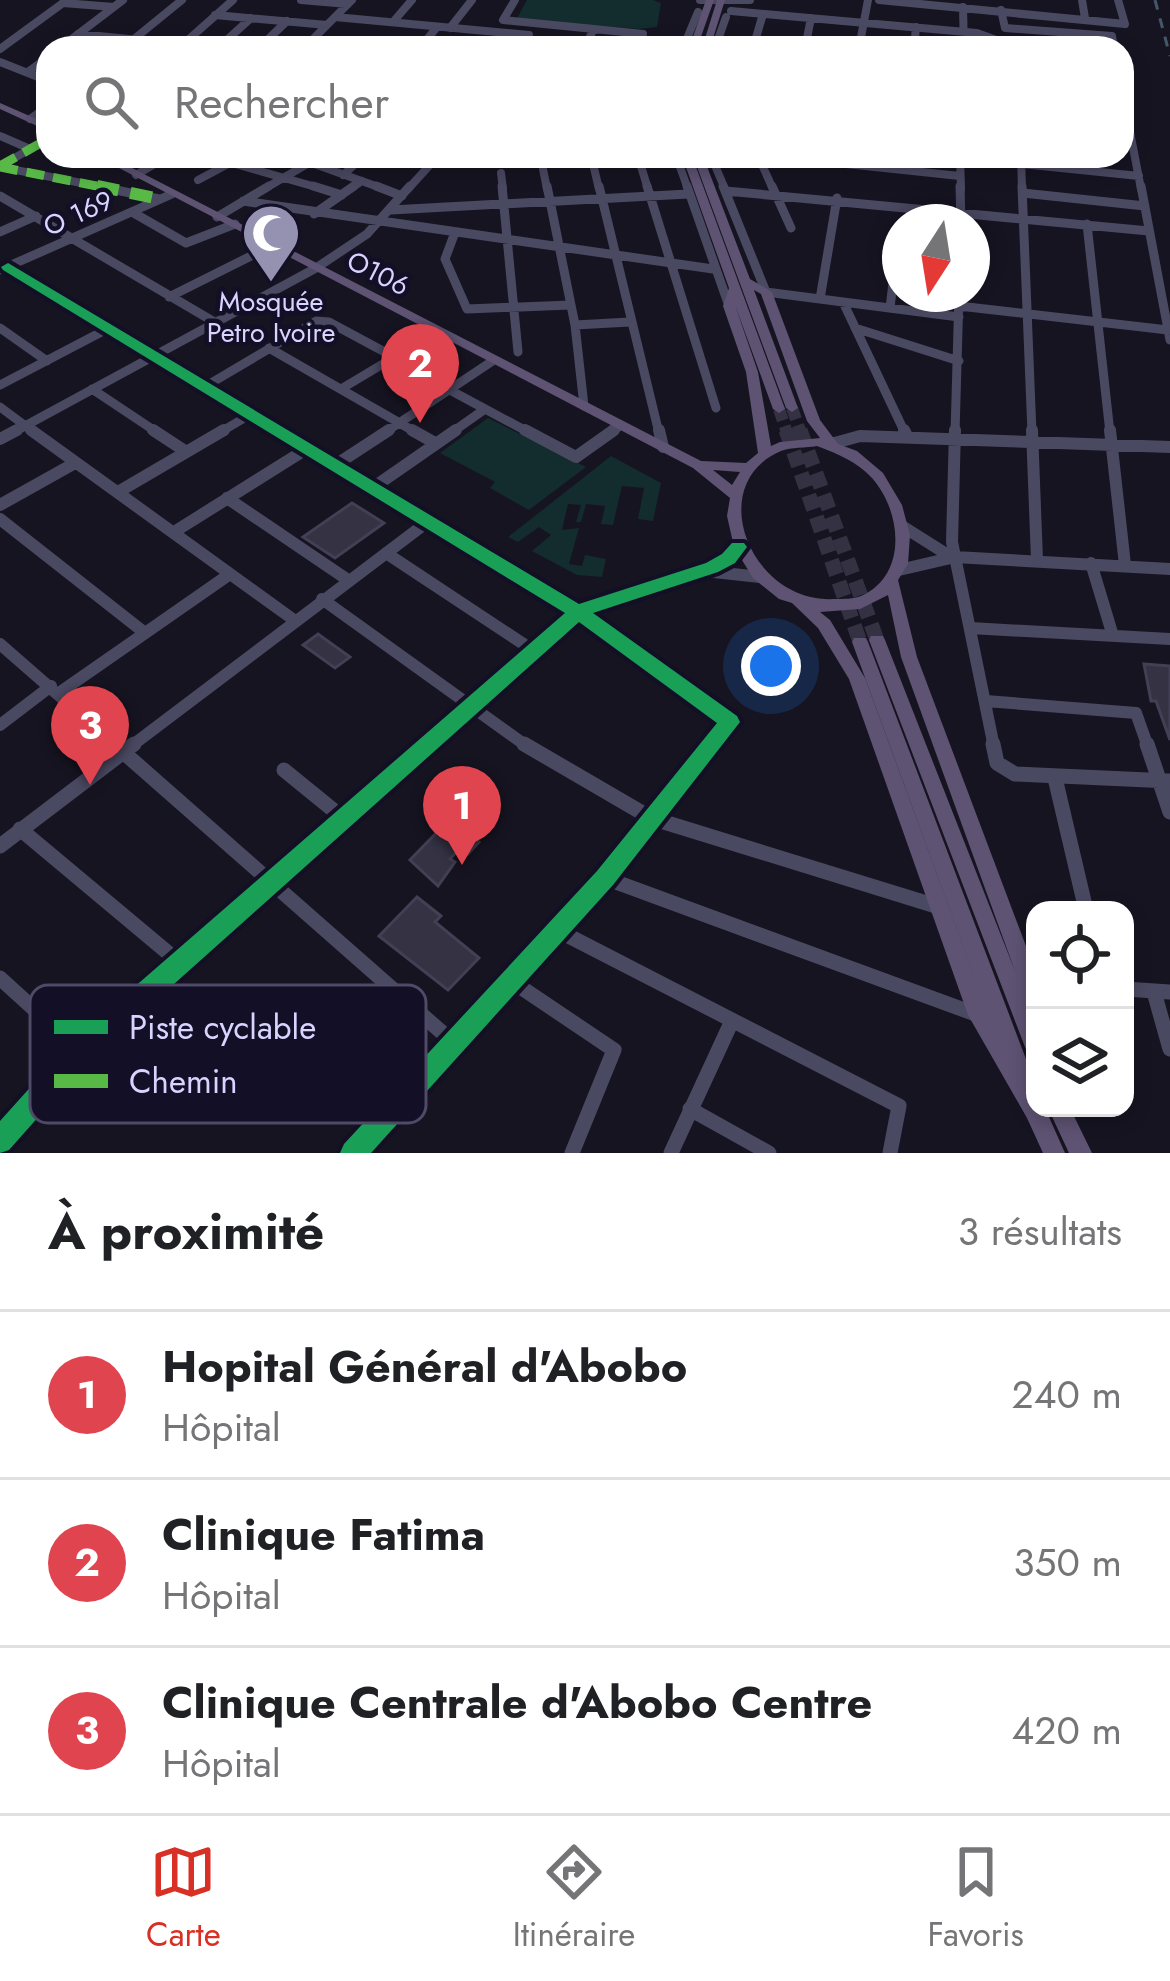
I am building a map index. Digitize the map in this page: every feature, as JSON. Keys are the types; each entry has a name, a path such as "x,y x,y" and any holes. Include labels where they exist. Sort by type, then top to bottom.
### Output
{"main road":[{"path":"697,36 712,1"},
{"path":"710,35 712,1"},
{"path":"0,106 36,122"},
{"name":"O106","path":"125,168 166,197 235,224 698,465 735,495"},
{"path":"692,168 741,286"},
{"path":"702,168 786,408"},
{"path":"741,286 766,292 814,421 831,445 879,476 902,526 896,577 909,657 1026,973"},
{"path":"741,286 730,306 756,387 765,453"},
{"path":"831,445 794,442 765,453 748,468 735,495 738,547 760,577 824,624 857,678 978,1015 1026,1095"},
{"name":"O106","path":"698,465 748,468"},
{"path":"799,602 854,605 879,597 896,577"},
{"path":"1026,1025 868,641 1026,1085"},
{"path":"1038,1117 1054,1153"},
{"path":"1063,1117 1081,1153"}],"street":[{"path":"75,36 123,0"},
{"path":"138,36 182,0"},
{"path":"192,36 232,0"},
{"path":"301,0 350,2"},
{"path":"393,22 412,0"},
{"path":"450,28 472,0"},
{"path":"514,0 503,20 642,36"},
{"path":"690,0 701,26"},
{"path":"712,1 750,0"},
{"path":"861,36 868,0"},
{"path":"879,0 1125,24 1118,0"},
{"path":"1054,0 1056,15"},
{"path":"1082,0 1085,18"},
{"path":"0,49 65,1 114,8"},
{"path":"316,36 350,2"},
{"path":"710,35 738,3"},
{"path":"964,7 964,36"},
{"path":"1001,10 1005,28 1112,36"},
{"path":"688,36 698,11"},
{"path":"729,14 978,36"},
{"path":"717,36 729,14"},
{"path":"757,36 763,14"},
{"path":"215,15 327,25"},
{"path":"335,17 530,34 537,24"},
{"path":"232,36 251,18"},
{"path":"807,36 811,18"},
{"path":"271,36 287,21"},
{"path":"429,36 436,27"},
{"path":"915,36 916,27"},
{"path":"590,36 594,29"},
{"path":"78,34 96,36"},
{"path":"0,62 36,76"},
{"path":"28,72 36,66"},
{"path":"30,119 36,115"},
{"path":"0,136 30,148"},
{"path":"0,167 36,145"},
{"path":"990,309 1169,335 1135,150"},
{"path":"0,167 166,197"},
{"path":"136,175 147,168"},
{"path":"198,180 221,168"},
{"path":"241,168 342,195"},
{"path":"217,217 298,168"},
{"path":"325,168 402,196"},
{"path":"343,175 351,168"},
{"path":"0,439 316,268 379,223 428,168"},
{"path":"594,168 663,447"},
{"path":"641,168 716,409"},
{"path":"680,168 730,306"},
{"path":"716,168 766,292 882,307"},
{"path":"764,168 791,228"},
{"path":"884,168 960,176"},
{"path":"960,168 961,204"},
{"path":"1022,168 1037,560"},
{"path":"1080,168 1139,176"},
{"path":"543,169 561,249 584,406"},
{"path":"501,173 504,243 518,352"},
{"path":"314,214 362,181"},
{"path":"726,191 893,204"},
{"path":"391,210 688,194"},
{"path":"1023,194 1144,206"},
{"path":"1,196 216,323"},
{"name":"O 169","path":"4,268 166,197"},
{"path":"820,298 837,198"},
{"path":"243,201 504,243 713,269"},
{"path":"132,212 186,243 235,224"},
{"path":"0,232 36,216"},
{"path":"990,217 1149,231"},
{"path":"1087,224 1126,565"},
{"path":"454,235 445,259 467,309 570,305"},
{"path":"169,297 273,245"},
{"path":"4,268 430,520 578,613 730,722 605,878 426,1076"},
{"path":"843,302 907,436"},
{"path":"959,312 955,557 998,763 1015,774 1165,781"},
{"path":"206,386 322,320 394,357"},
{"path":"574,325 630,322"},
{"path":"0,328 46,361"},
{"path":"0,385 109,328"},
{"path":"855,328 959,361"},
{"path":"341,389 438,331"},
{"path":"269,348 435,443"},
{"path":"337,464 494,359"},
{"path":"92,388 185,452"},
{"path":"448,389 578,457 621,425"},
{"path":"0,407 294,620"},
{"path":"374,487 485,410"},
{"path":"118,492 251,414"},
{"path":"831,445 852,436 907,436 1170,447"},
{"path":"174,532 308,448"},
{"path":"0,505 75,463"},
{"path":"227,498 348,580"},
{"path":"0,519 145,633"},
{"path":"0,846 430,520"},
{"path":"902,526 955,557"},
{"path":"153,985 578,613 617,593 701,572 730,560 738,547"},
{"path":"386,553 534,651"},
{"path":"896,577 955,557 1170,569"},
{"path":"1091,563 1113,636"},
{"path":"701,572 731,570 760,577"},
{"path":"0,725 230,574"},
{"path":"322,599 543,758 651,818 936,905"},
{"path":"970,628 1170,639"},
{"path":"3,651 124,748 389,985"},
{"path":"986,701 1136,713 1165,781 1170,812"},
{"path":"284,770 343,818"},
{"path":"1055,778 1084,901"},
{"path":"20,829 179,962"},
{"path":"605,878 978,1015"},
{"path":"557,930 898,1106 890,1153"},
{"path":"0,978 30,1005"},
{"path":"510,980 614,1050 572,1153"},
{"path":"1162,992 1170,1049"},
{"path":"426,1018 454,1043"},
{"path":"671,1153 730,1023"},
{"path":"0,1141 30,1107"},
{"path":"690,1109 769,1153"},
{"path":"362,1150 385,1123"}],"green space":[{"path":"527,0 661,3 657,27 639,29 516,20"},
{"path":"488,418 586,467 529,510 490,488 495,482 440,453"},
{"path":"611,456 661,483 653,521 638,519 644,488 622,486 613,525 601,524 605,506 586,504 581,522 576,522 581,505 568,504 562,530 579,528 569,564 582,566 585,555 606,559 602,577 577,575 532,551 551,535 539,527 518,542 508,537"}],"building":[{"path":"352,503 384,523 335,558 303,537"},
{"path":"318,634 350,657 335,668 303,645"},
{"path":"1144,664 1170,666 1170,740 1156,701 1151,701"},
{"path":"448,821 479,842 468,854 460,848 438,886 410,860"},
{"path":"417,897 441,916 435,922 479,958 448,990 379,936"}],"tunnel":[{"path":"792,408 801,433"},
{"path":"779,409 786,430"},
{"path":"786,430 860,642"},
{"path":"800,430 877,640"}],"railway":[{"path":"1155,0 1170,56"}],"marked path":[{"path":"0,166 36,146"},
{"path":"0,167 160,199"}],"cycle path":[{"path":"8,267 578,612 730,722 605,878 426,1073"},
{"path":"155,985 578,612 712,568 738,547"},
{"path":"0,1141 30,1107"},
{"path":"353,1153 380,1123"}],"place":[{"name":"Mosquée Petro Ivoire","path":"271,284"},
{"name":"Clinique Fatima","path":"420,423"},
{"name":"Clinique Centrale d'Abobo Centre","path":"90,785"},
{"name":"Hopital Général d'Abobo","path":"462,865"}]}
